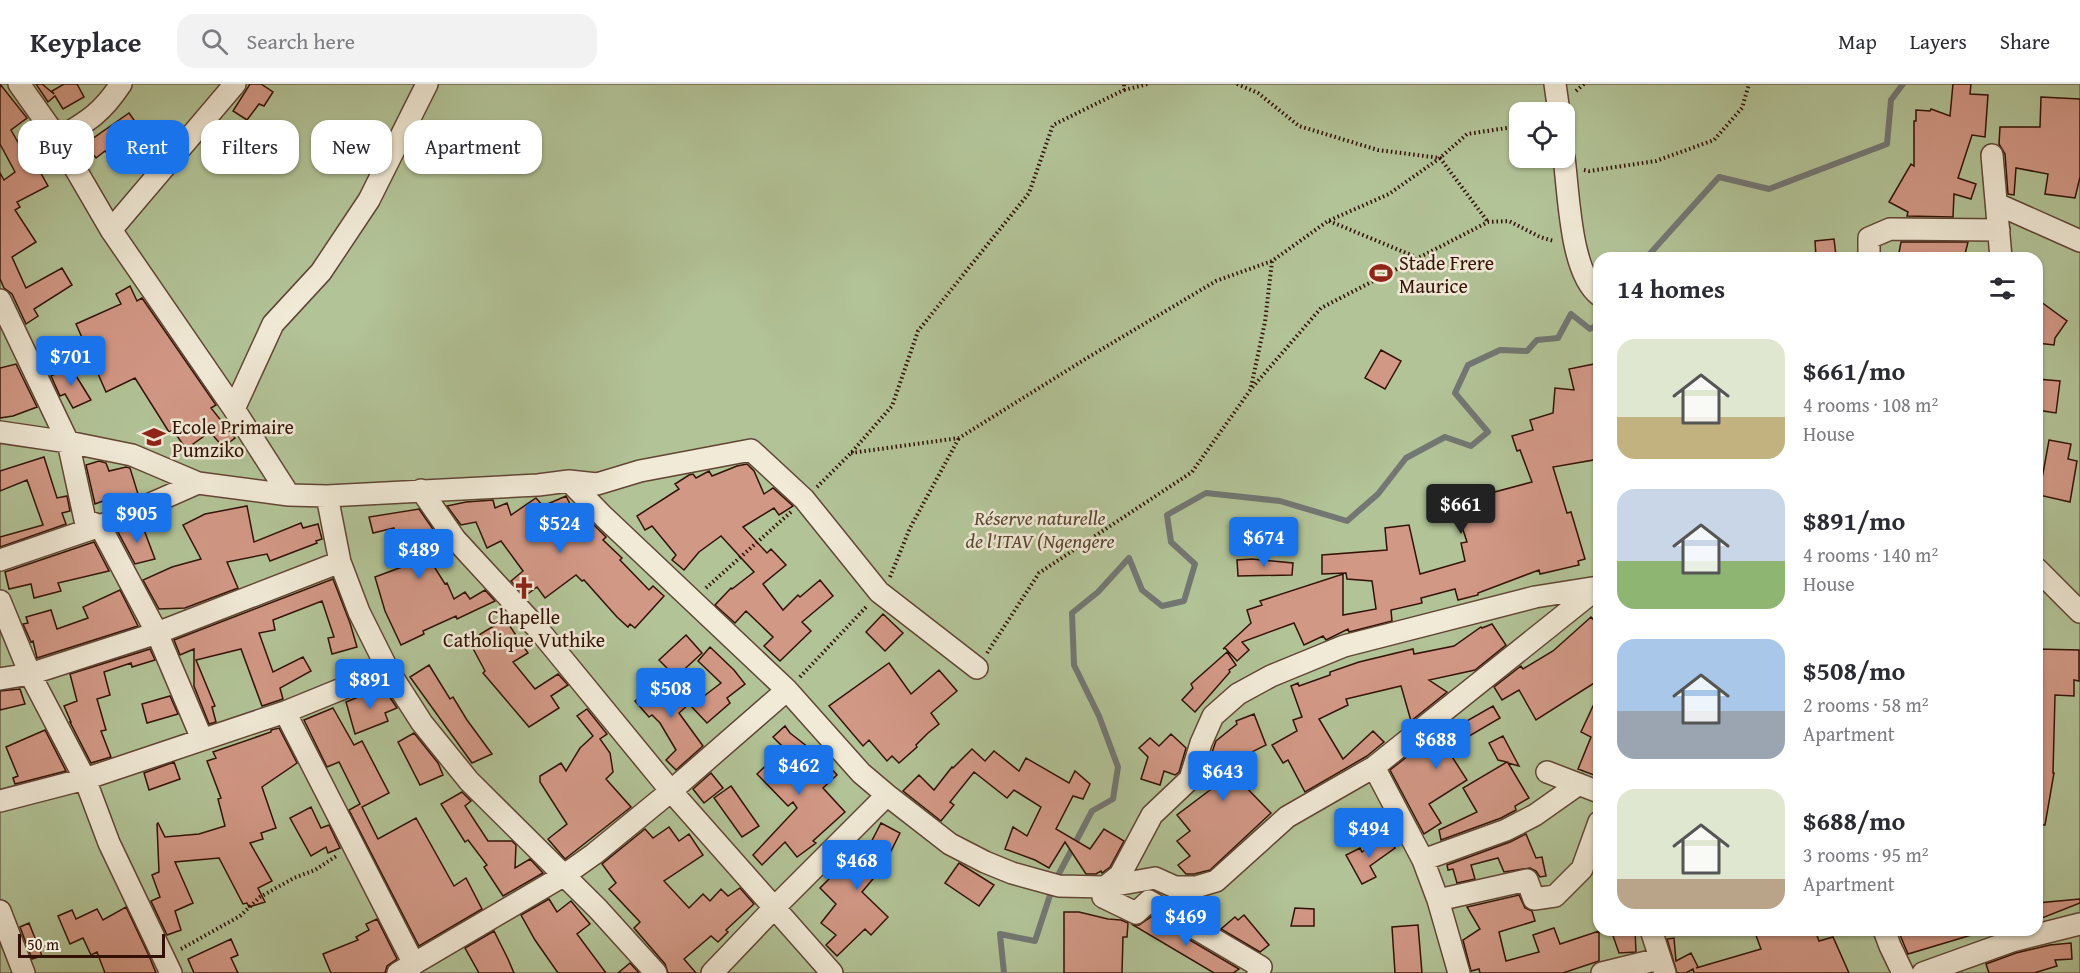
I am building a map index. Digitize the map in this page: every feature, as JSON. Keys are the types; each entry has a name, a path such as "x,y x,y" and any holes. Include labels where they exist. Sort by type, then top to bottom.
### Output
{"street":[{"path":"19,84 45,120"},
{"path":"89,120 106,106 122,84"},
{"path":"111,230 235,84"},
{"path":"234,409 273,324 321,272 369,200 427,84"},
{"path":"1555,84 1558,102"},
{"path":"1992,155 2001,252"},
{"path":"1566,168 1574,246 1593,290"},
{"path":"78,174 111,230 234,409 288,495"},
{"path":"1997,204 2080,241"},
{"path":"1869,252 1869,238 1890,229 1999,230"},
{"path":"0,300 68,442 85,520 100,526 157,633 202,739"},
{"path":"0,432 68,442 132,455 198,483 288,495 327,496 538,485 569,481 597,484 640,471 751,450 804,499 879,592 977,668"},
{"path":"569,481 787,690 861,773 950,844 1012,873 1050,882 1105,888 1155,878 1175,887 1196,886 1216,881 1287,817 1374,766 1593,592"},
{"path":"0,560 100,526 198,483"},
{"path":"421,490 455,539 538,629 670,791 832,973"},
{"path":"327,496 340,562 359,612 388,670 422,723 469,781 598,909 656,973"},
{"path":"0,679 30,674 157,633 340,562"},
{"path":"2043,575 2080,612"},
{"path":"1258,973 1261,967 1149,901 1136,914 1102,897 1105,888 1120,875 1152,816 1190,779 1201,743 1213,716 1238,693 1271,676 1344,646 1535,597 1593,588"},
{"path":"0,601 30,674 85,779 109,843 168,966"},
{"path":"0,801 85,779 285,712 388,670"},
{"path":"285,712 352,845 406,969 563,876 594,854 787,690"},
{"path":"1374,766 1423,860 1438,900 1459,973"},
{"path":"1547,772 1593,790"},
{"path":"1423,860 1506,830 1535,816 1579,784"},
{"path":"712,973 887,795"},
{"path":"1438,900 1527,880 1534,898 1555,896 1582,869 1593,839"},
{"path":"0,911 24,973"},
{"path":"2043,933 2080,924"},
{"path":"1602,973 1662,966 1653,936"},
{"path":"1886,936 1903,973"},
{"path":"1923,973 2032,936"}],"path":[{"path":"1124,84 1124,90"},
{"path":"692,601 804,499 851,453 892,406 918,331 1029,193 1053,125 1124,90 1148,84"},
{"path":"1237,84 1258,93 1299,126 1378,150 1440,158 1488,222"},
{"path":"1575,165 1589,171 1656,161 1714,140 1742,108 1749,84"},
{"path":"851,453 959,438 1216,281 1272,261 1328,221 1389,194 1440,158 1467,134 1509,128"},
{"path":"1328,221 1417,258"},
{"path":"977,668 1039,573 1192,472 1251,389 1321,308 1488,222 1509,221 1540,237 1574,246"},
{"path":"1251,389 1265,322 1272,261"},
{"path":"168,966 240,916 260,897 294,878 315,870 352,845"}],"green space":[{"name":"Réserve naturelle de l'ITAV (Ngengere","path":"0,84 2080,84 2080,973 0,973"}],"building":[{"path":"0,84 27,118 18,120 18,125 11,130 18,142 18,174 41,174 48,186 17,202 20,207 15,210 36,242 12,257 26,288 62,268 72,285 34,309 38,316 26,324 12,294 4,288 0,279 0,173 4,180 15,172 0,144"},
{"path":"36,84 42,84 54,94 52,91 64,84 77,84 84,97 63,109 55,96 48,102"},
{"path":"250,84 261,84 273,92 264,106 259,104 247,120 233,111"},
{"path":"1953,84 1971,84 1970,94 1988,95 1985,137 1972,135 1958,178 1976,184 1971,199 1954,194 1953,217 1907,216 1908,212 1889,202 1911,164 1914,166 1916,110 1930,111 1931,109 1950,116"},
{"path":"2041,97 2080,99 2080,177 2075,198 2045,194 2048,174 2016,168 2014,195 2008,194 2005,154 1999,144 2000,127 2040,127"},
{"path":"129,113 134,120 119,120"},
{"path":"106,129 106,152 96,158 94,155 94,138"},
{"path":"1834,239 1836,252 1816,252 1815,241"},
{"path":"1901,242 1968,242 1966,252 1899,252"},
{"path":"130,286 137,301 142,298 216,405 211,408 235,438 223,447 210,432 186,449 173,430 169,432 135,378 106,392 76,324 121,304 116,294"},
{"path":"2043,303 2067,321 2055,338 2054,345 2043,344"},
{"path":"1381,350 1401,361 1385,389 1365,378"},
{"path":"16,364 37,407 0,418 0,368"},
{"path":"1593,364 1593,460 1553,467 1567,513 1571,512 1585,559 1578,561 1579,565 1540,574 1539,570 1478,593 1478,595 1458,600 1455,589 1421,598 1422,603 1391,610 1392,621 1349,632 1348,629 1326,640 1323,636 1304,645 1294,623 1242,642 1249,650 1237,661 1225,648 1223,649 1251,623 1247,610 1262,605 1260,601 1343,574 1343,615 1376,609 1372,581 1347,579 1346,573 1322,574 1322,555 1387,550 1385,528 1409,525 1420,574 1465,561 1461,543 1467,542 1451,493 1468,488 1470,492 1486,489 1487,494 1532,482 1512,436 1533,430 1530,420 1553,413 1555,388 1574,390 1569,369"},
{"path":"70,366 91,400 73,408 65,394 60,396 51,376"},
{"path":"2043,380 2060,381 2056,413 2043,411"},
{"path":"2049,440 2071,444 2068,459 2077,461 2070,502 2043,496 2043,473"},
{"path":"44,457 57,498 67,496 70,511 62,513 66,524 0,547 0,537 43,525 27,480 0,491 0,471"},
{"path":"99,461 106,463 109,471 130,468 138,494 107,509 103,501 95,504 86,465"},
{"path":"747,464 754,471 764,494 773,488 793,506 779,515 774,508 743,527 767,553 771,549 786,565 763,584 783,610 798,595 800,597 820,580 833,596 802,622 811,631 780,661 764,646 773,637 746,611 735,623 715,605 731,588 754,572 721,536 699,552 684,570 672,560 676,555 652,526 645,530 637,516 679,489 675,484 689,475 693,474 696,478 709,471 712,476"},
{"path":"566,496 584,531 592,523 606,537 603,540 622,558 620,560 649,590 653,586 664,596 635,628 630,624 628,627 584,580 582,581 576,575 545,598 537,587 525,596 511,581 523,571 501,541 487,548 476,522 461,525 447,506 493,500 495,508 507,503 511,515 536,498 543,506"},
{"path":"247,506 254,542 301,523 303,528 318,524 322,539 270,561 267,554 227,562 238,588 185,608 159,609 143,580 172,567 201,559 183,525 205,514"},
{"path":"419,509 446,548 425,552 445,584 447,583 454,599 465,592 470,599 485,590 495,601 457,619 456,616 423,631 424,634 401,645 385,611 375,577 410,564 397,542 394,528 373,533 369,517"},
{"path":"141,522 155,559 135,564 118,532"},
{"path":"94,542 109,571 58,583 61,591 34,598 31,584 9,589 5,572"},
{"path":"1252,559 1293,563 1292,575 1238,576 1237,560"},
{"path":"333,579 357,647 332,654 328,638 334,637 322,601 273,620 275,630 259,633 273,672 303,657 311,671 280,688 283,699 262,706 241,649 196,660 215,706 212,707 216,722 209,724 194,686 194,649 180,655 174,640"},
{"path":"120,590 138,626 37,658 33,641 31,642 23,624 28,623 26,617 51,610 57,629 88,618 83,607"},
{"path":"883,614 903,633 885,651 866,632"},
{"path":"1591,617 1593,619 1593,684 1536,720 1519,690 1502,700 1494,687 1521,666 1523,669 1553,651"},
{"path":"505,619 528,653 513,662 535,689 558,674 568,685 551,696 559,708 529,727 483,673 485,671 469,641"},
{"path":"1492,624 1506,645 1475,670 1429,680 1447,692 1411,721 1401,686 1346,699 1348,705 1319,719 1343,759 1373,731 1384,742 1367,756 1305,792 1288,760 1283,763 1272,745 1297,731 1293,720 1302,717 1291,686 1298,683 1299,686 1359,662 1413,649 1414,654 1454,646 1481,627"},
{"path":"686,635 702,653 676,677 659,660"},
{"path":"710,647 745,684 727,698 730,703 707,723 691,706 721,683 698,661"},
{"path":"150,649 155,660 132,667 131,663 104,672 110,695 97,699 106,730 101,731 111,757 91,763 64,706 77,701 70,674"},
{"path":"2043,649 2079,650 2079,681 2074,680 2074,696 2055,695 2054,773 2045,825 2043,825"},
{"path":"1227,652 1236,665 1229,670 1230,672 1195,712 1182,700 1193,688 1191,684"},
{"path":"889,663 911,694 939,670 957,691 931,713 939,724 899,763 892,756 887,761 869,740 863,746 829,706"},
{"path":"429,665 450,699 453,697 492,754 472,763 410,677"},
{"path":"666,674 689,704 679,713 703,746 676,770 666,760 676,750 660,723 652,715 649,717 635,701"},
{"path":"383,687 397,708 385,713 388,721 355,734 346,702"},
{"path":"20,689 25,704 0,710 0,691"},
{"path":"170,696 178,714 147,723 142,704"},
{"path":"1493,706 1500,718 1447,749 1467,780 1429,804 1441,823 1424,834 1390,770 1431,738 1432,741"},
{"path":"1593,706 1593,775 1578,769 1591,737 1581,732"},
{"path":"333,708 354,745 362,741 389,793 362,807 378,839 416,818 454,886 466,878 482,909 419,946 349,810 360,804 339,762 327,767 304,720"},
{"path":"587,709 607,734 600,739 610,753 613,772 606,779 631,807 565,859 548,839 567,824 540,782 540,776 561,763 566,771 580,748 593,736 577,716"},
{"path":"1254,714 1266,745 1224,766 1241,779 1240,781 1271,813 1210,870 1186,874 1178,865 1190,856 1177,841 1190,831 1177,815 1210,790 1200,786 1216,741 1237,724 1236,721"},
{"path":"785,726 790,733 822,758 837,775 823,788 845,812 813,841 816,843 797,857 785,842 762,865 753,855 797,808 793,802 788,806 757,774 784,748 773,737"},
{"path":"279,728 297,763 262,787 276,828 261,833 263,839 250,843 272,881 258,888 265,902 249,907 247,903 243,904 219,858 175,862 193,903 175,911 181,930 167,935 151,901 160,897 152,875 159,872 157,824 165,837 199,834 225,826 218,799 221,798 207,761 216,758 213,752"},
{"path":"45,730 66,771 15,784 13,778 18,776 6,747"},
{"path":"414,733 438,763 443,775 420,785 398,742"},
{"path":"1171,734 1186,748 1179,772 1175,775 1164,771 1160,785 1141,779 1148,757 1139,748 1150,738 1159,746"},
{"path":"1503,736 1519,766 1508,763 1529,798 1515,806 1516,810 1501,818 1441,840 1439,830 1477,812 1463,788 1507,762 1498,760 1489,743"},
{"path":"972,749 985,761 994,751 1019,771 1026,758 1069,783 1075,771 1090,784 1083,799 1073,796 1056,829 1090,849 1104,829 1124,841 1110,867 1102,873 1101,871 1096,874 1086,874 1065,842 1049,868 1005,849 1013,827 1027,836 1041,807 1014,790 1007,798 974,772 950,802 954,805 941,821 903,791 919,775 934,790 952,767"},
{"path":"174,762 180,779 149,790 144,773"},
{"path":"711,773 723,788 704,803 693,789"},
{"path":"731,786 759,826 742,837 714,798"},
{"path":"462,792 471,801 465,806 488,841 512,841 516,845 515,868 530,859 543,873 503,896 484,867 487,865 468,840 465,842 441,804"},
{"path":"311,807 321,828 329,825 340,848 328,853 326,847 311,856 290,818"},
{"path":"881,823 900,833 883,867 862,892 888,917 871,935 865,929 837,956 826,945 836,935 821,923 836,904 820,888 835,873 832,871 855,845 865,854"},
{"path":"669,827 679,841 689,834 703,855 664,881 689,908 703,894 710,901 721,889 728,896 740,888 754,904 726,930 728,932 718,942 711,936 684,959 696,973 668,973 665,964 634,928 640,922 609,889 616,883 602,864 645,829 653,838"},
{"path":"1526,834 1536,858 1542,857 1546,876 1540,877 1530,868 1504,872 1498,858 1471,865 1475,879 1457,883 1453,869 1448,870 1447,865"},
{"path":"1387,835 1395,848 1370,866 1376,877 1362,884 1346,855 1360,848 1362,852"},
{"path":"959,863 994,885 979,906 945,883"},
{"path":"1519,895 1525,908 1532,911 1535,921 1499,932 1506,961 1539,952 1533,935 1554,928 1560,944 1593,933 1593,936 1599,936 1599,961 1563,973 1480,973 1479,969 1471,971 1463,940 1480,929 1467,907"},
{"path":"549,899 557,912 571,901 590,924 577,934 606,973 558,973 521,915"},
{"path":"2080,899 2080,903 2043,918 2043,902"},
{"path":"1172,900 1192,900 1210,922"},
{"path":"126,907 156,973 105,973 97,952 91,955 83,938 70,944 58,916 72,910 76,919 97,909 103,920"},
{"path":"1295,908 1314,909 1314,926 1291,926"},
{"path":"1064,912 1079,912 1128,923 1127,937 1123,937 1122,973 1064,973"},
{"path":"1244,915 1269,945 1260,952 1221,929 1235,917 1238,920"},
{"path":"1151,917 1239,969 1233,973 1214,973 1133,925 1139,925"},
{"path":"377,919 397,959 387,966 385,973 331,973 323,954 358,940 356,937 369,930 366,924"},
{"path":"29,923 42,956 32,959 20,927"},
{"path":"1418,925 1422,973 1395,973 1392,927"},
{"path":"494,931 514,973 479,973 465,948"},
{"path":"1613,936 1635,936 1636,952 1619,953"},
{"path":"1756,936 1817,936 1819,941 1833,937 1849,973 1694,973 1693,969 1686,973 1677,973 1667,939 1674,938 1676,961 1691,953 1698,967 1696,968 1761,949"},
{"path":"1900,936 1968,936 1908,954"},
{"path":"231,939 238,955 231,958 238,973 194,973 188,959"},
{"path":"2071,943 2072,959 2055,960 2057,966 2034,973 1989,973 1986,964 2016,953"},
{"path":"630,963 639,973 618,973"}],"waterway":[{"path":"1651,252 1719,177 1769,189 1887,144 1891,100 1903,84"},
{"path":"1004,973 1000,934 1035,941 1054,883 1092,811 1113,799 1118,767 1099,716 1074,665 1072,613 1098,592 1129,558 1142,590 1162,606 1184,601 1195,564 1171,542 1167,515 1206,493 1280,501 1347,521 1378,494 1406,458 1445,437 1471,446 1488,432 1455,393 1468,365 1500,350 1527,351 1537,340 1558,338 1571,314 1590,329 1593,327"}],"place":[{"name":"Stade Frere Maurice","path":"1381,273"},
{"name":"Ecole Primaire Pumziko","path":"154,437"},
{"name":"Chapelle Catholique Vuthike","path":"524,588"}]}
